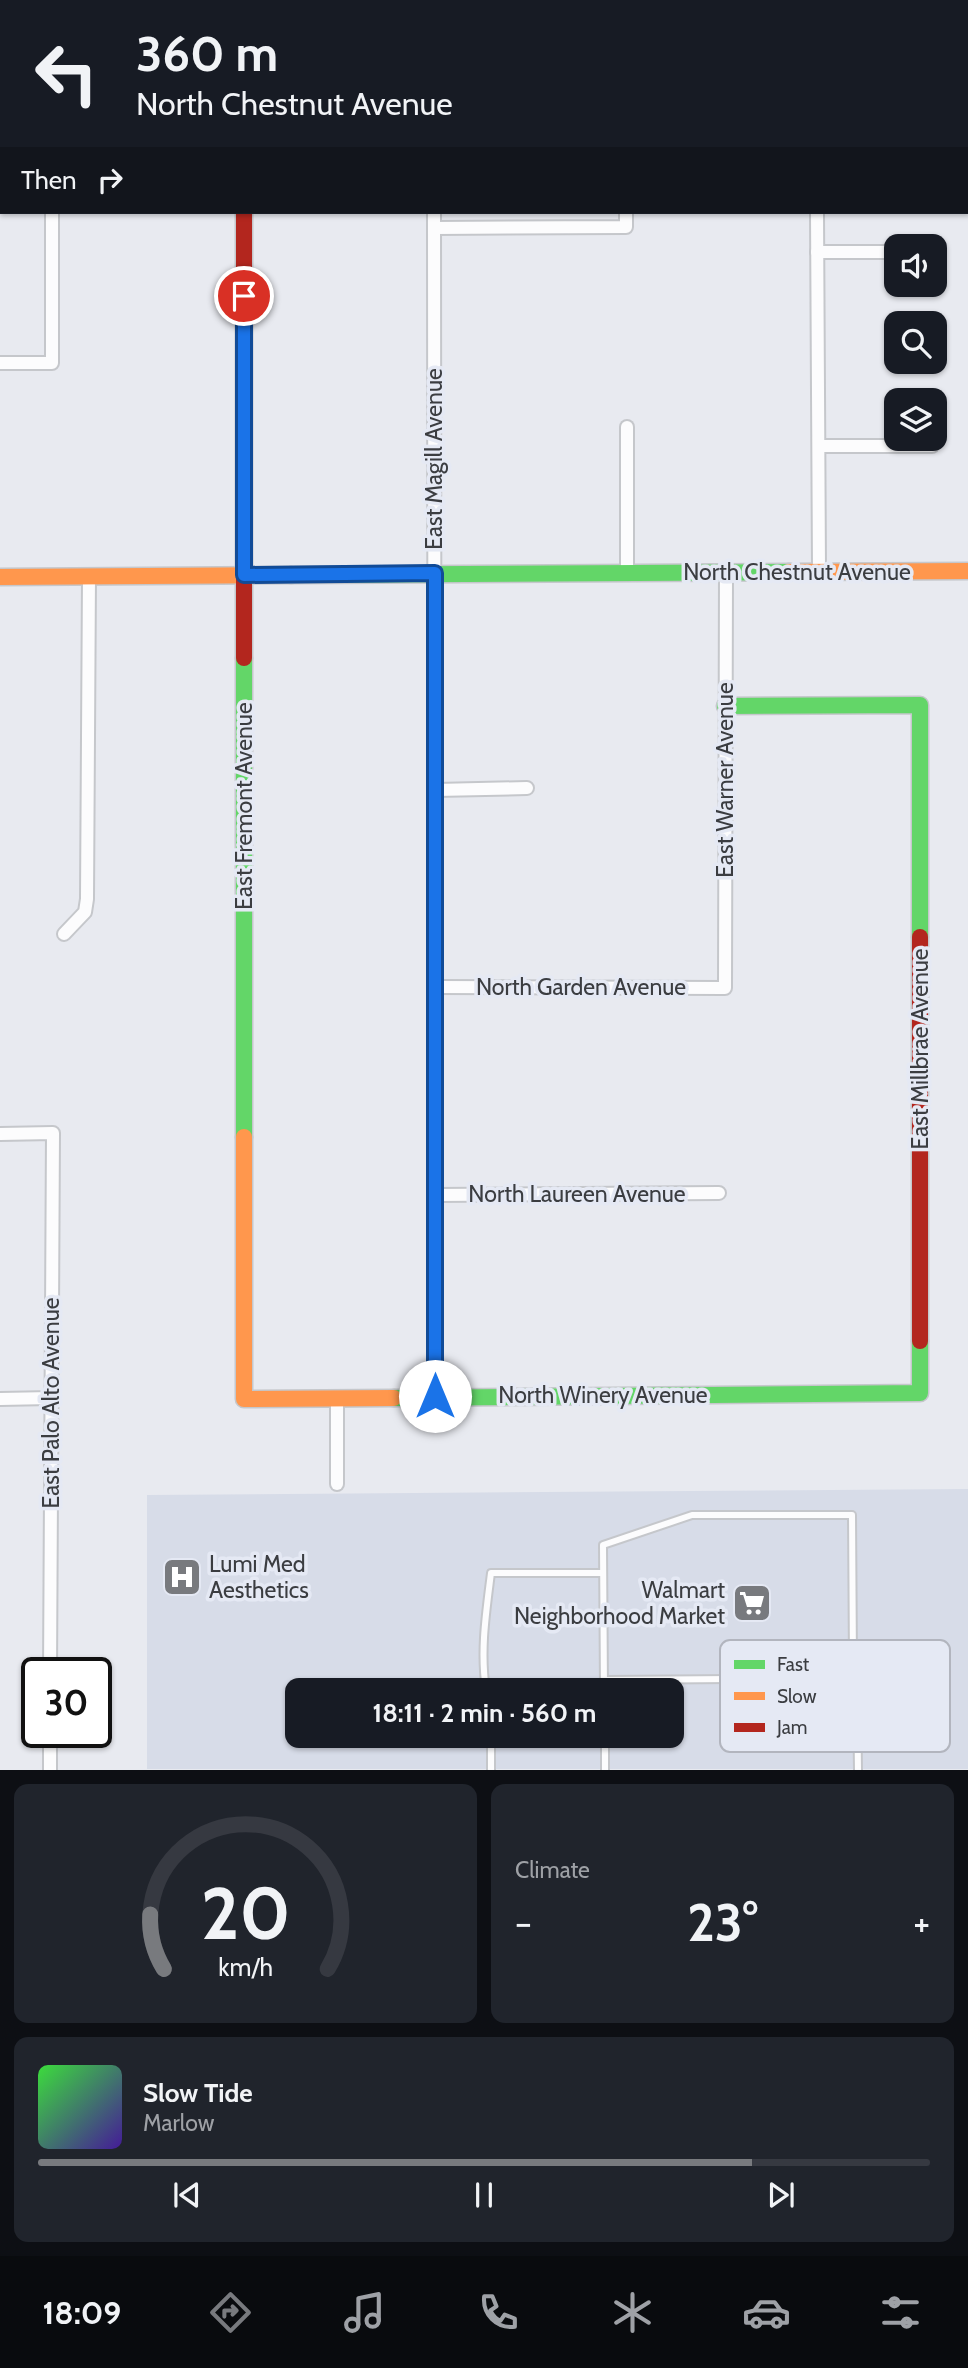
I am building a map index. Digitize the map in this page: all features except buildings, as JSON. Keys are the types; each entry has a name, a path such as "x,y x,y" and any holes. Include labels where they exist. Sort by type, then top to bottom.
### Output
{"street":[{"path":"0,363 52,363 52,214"},
{"name":"East Fremont Avenue","path":"244,214 244,1399"},
{"name":"East Magill Avenue","path":"434,214 435,1396"},
{"path":"434,228 626,227 626,214"},
{"path":"817,214 819,570"},
{"path":"817,252 884,252"},
{"path":"627,427 627,572"},
{"path":"819,446 884,446"},
{"name":"North Chestnut Avenue","path":"0,577 968,571"},
{"name":"East Warner Avenue","path":"725,988 726,572"},
{"path":"64,934 85,912 88,899 89,577"},
{"name":"East Millbrae Avenue","path":"725,705 920,705 920,1393"},
{"path":"436,790 527,788"},
{"name":"North Garden Avenue","path":"436,987 725,988"},
{"name":"East Palo Alto Avenue","path":"0,1134 53,1133 50,1657"},
{"name":"North Laureen Avenue","path":"436,1195 719,1193"},
{"name":"North Winery Avenue","path":"244,1399 920,1393"},
{"path":"0,1399 51,1398"},
{"path":"337,1398 337,1484"},
{"path":"50,1748 50,1769"}],"lane":[{"path":"604,1678 603,1545 692,1515 852,1515 853,1640"},
{"path":"484,1678 483,1643 491,1573 603,1573"},
{"path":"684,1679 720,1679"},
{"path":"491,1748 491,1769"},
{"path":"605,1748 605,1769"}],"shaded area":[{"path":"968,1489 968,1769 147,1769 147,1495"}],"traffic: fast":[{"path":"291,575 789,572"},
{"path":"244,658 244,1137"},
{"path":"725,706 920,705 920,937"},
{"path":"394,1398 920,1393 920,1341"}],"traffic: slow":[{"path":"789,572 968,571"},
{"path":"0,577 291,575"},
{"path":"244,1137 244,1399 394,1398"}],"traffic: jam":[{"path":"244,214 244,658"},
{"path":"920,937 920,1341"}],"place":[{"name":"Lumi Med Aesthetics","path":"182,1577"},
{"name":"Walmart Neighborhood Market","path":"752,1603"}],"route":[{"path":"244,296 244,575 435,573 435,1396"}]}
